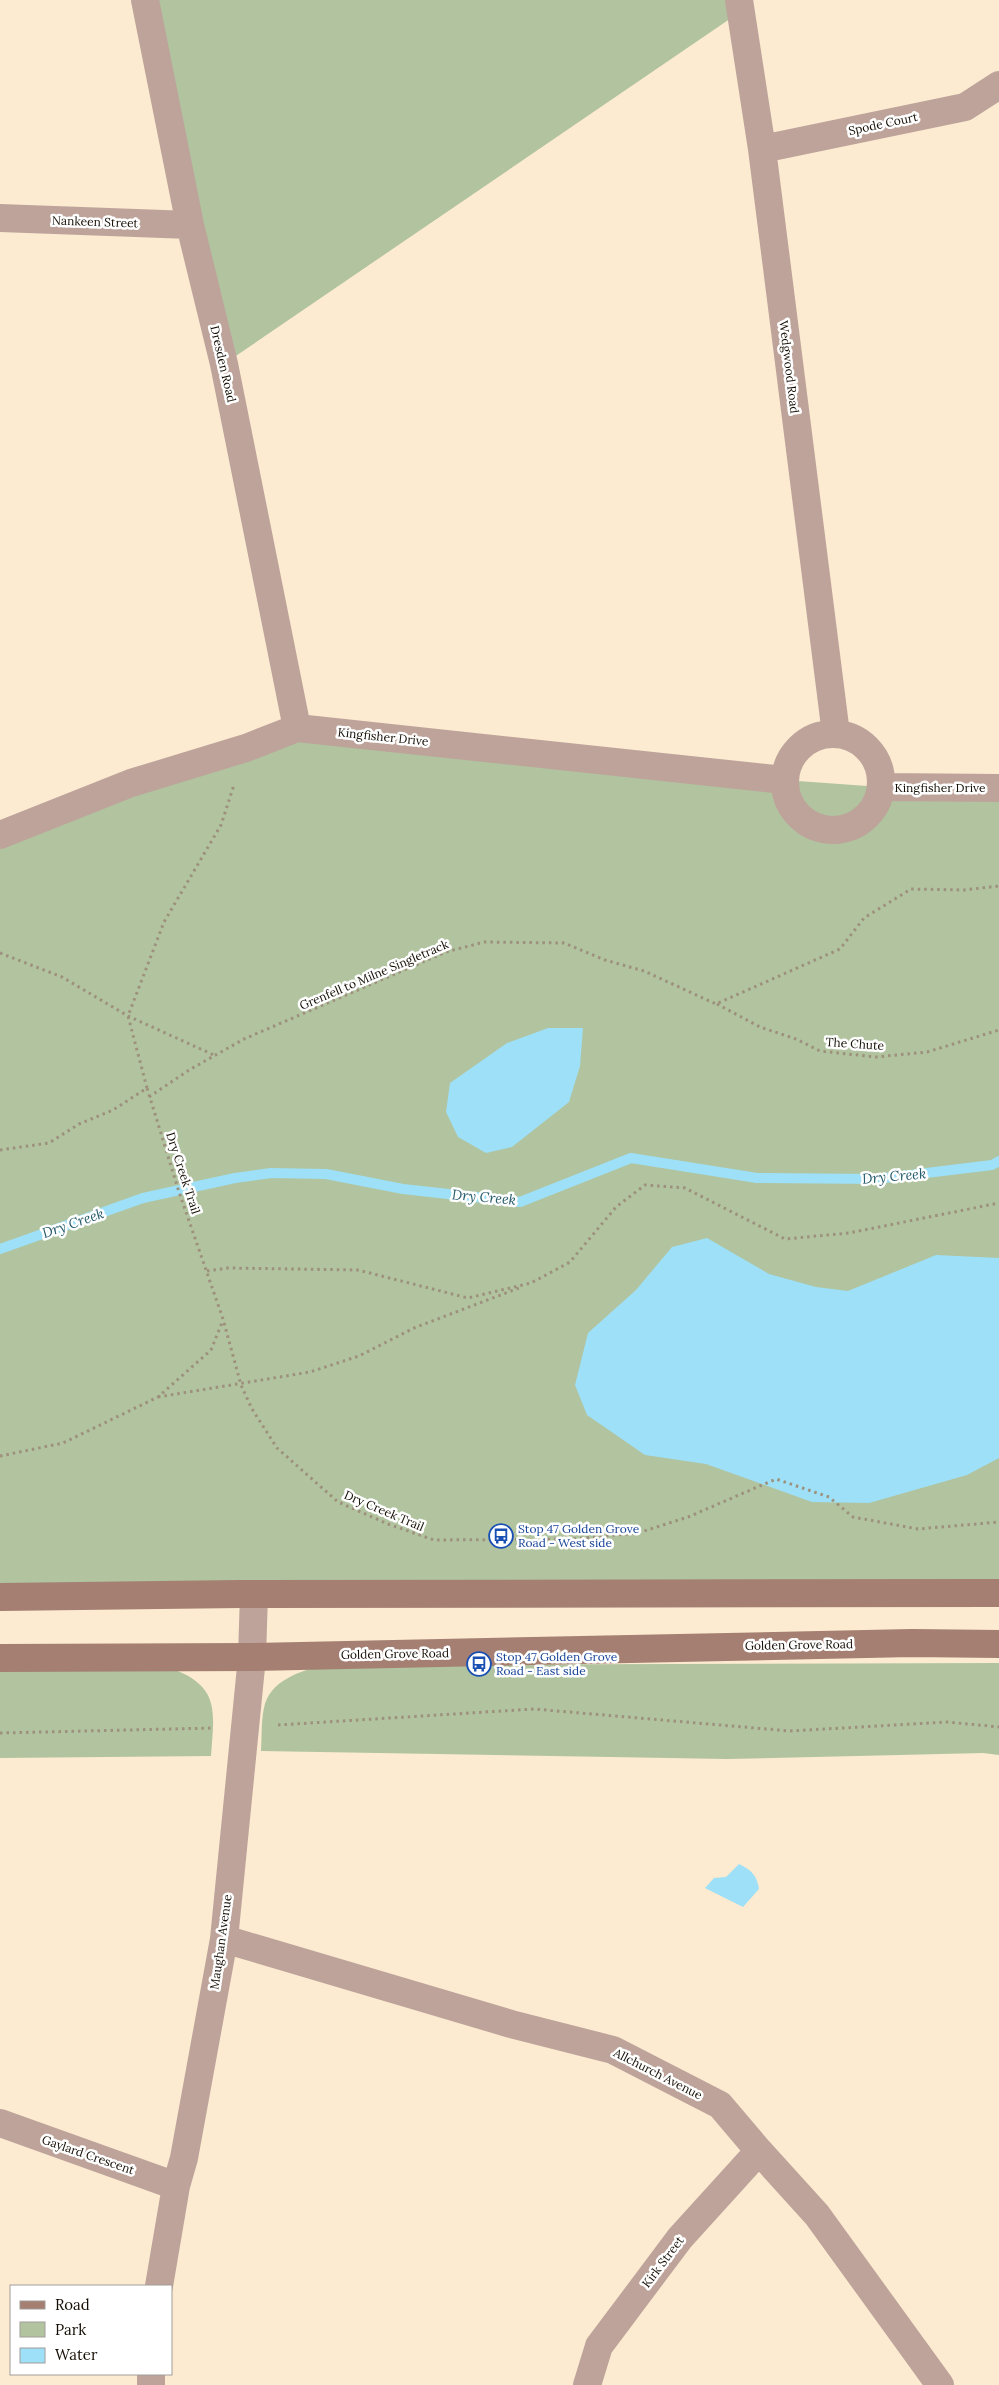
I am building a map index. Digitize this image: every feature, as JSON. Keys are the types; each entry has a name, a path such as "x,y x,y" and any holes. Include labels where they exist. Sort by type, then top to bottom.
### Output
{"main road":[{"path":"0,1597 254,1594 999,1593"},
{"name":"Golden Grove Road","path":"0,1658 252,1657 912,1643 999,1644"}],"street":[{"name":"Dresden Road","path":"145,0 190,225 224,364 297,728"},
{"name":"Wedgwood Road","path":"738,0 762,148 836,734"},
{"name":"Spode Court","path":"762,148 965,107 999,85"},
{"name":"Nankeen Street","path":"0,218 190,225"},
{"name":"Kingfisher Drive","path":"0,835 131,784 246,748 297,728 784,780"},
{"path":"836,734 851,738 864,745 874,757 880,772 881,787 877,804 867,817 854,826 838,831 821,830 806,824 794,812 786,797 784,780 787,765 795,752 806,741 821,735 836,734"},
{"name":"Kingfisher Drive","path":"881,787 999,788"},
{"name":"Maughan Avenue","path":"159,2285 176,2186 184,2158 224,1939 243,1726 252,1657 254,1594"},
{"name":"Allchurch Avenue","path":"224,1939 511,2024 613,2050 720,2105 818,2215 940,2385"},
{"name":"Gaylard Crescent","path":"0,2123 176,2186"},
{"name":"Kirk Street","path":"587,2385 599,2346 680,2238 759,2151"}],"path":[{"path":"128,1016 164,922 220,825 246,748"},
{"path":"716,1004 840,949 864,918 911,889 964,890 999,886"},
{"name":"Grenfell to Milne Singletrack","path":"149,1097 189,1070 217,1056 244,1039 446,952 484,942 564,943 605,960 644,971 716,1004"},
{"path":"0,953 62,977 128,1016 217,1056"},
{"name":"The Chute","path":"716,1004 760,1027 796,1039 820,1051 857,1055 876,1056 927,1052 999,1030"},
{"name":"Dry Creek Trail","path":"128,1016 149,1097 224,1319 241,1385 252,1409 277,1448 338,1502 388,1524 434,1540 572,1539 638,1533 688,1517 776,1479 829,1497 853,1517 918,1529 999,1522"},
{"path":"0,1150 49,1143 79,1124 113,1110 147,1088"},
{"path":"158,1397 241,1385 310,1372 360,1356 414,1328 531,1283 570,1262 616,1207 645,1186 685,1188 786,1239 849,1233 999,1203"},
{"path":"207,1271 228,1268 358,1270 468,1298 531,1283"},
{"path":"0,1456 63,1443 158,1397 211,1350 224,1319"},
{"path":"0,1733 243,1726 534,1709 790,1731 947,1722 999,1727"}],"green space":[{"path":"145,0 739,0 740,12 224,364"},
{"path":"297,728 784,780 881,787 999,788 999,1593 0,1597 0,835"},
{"path":"999,1663 999,1755 983,1753 727,1759 261,1751 264,1708 272,1691 279,1684 296,1674 324,1665"},
{"path":"170,1668 187,1675 198,1683 206,1692 211,1702 213,1726 211,1756 0,1758 0,1671"}],"water":[{"path":"548,1028 583,1028 580,1066 569,1102 512,1147 486,1153 458,1137 446,1112 450,1083 507,1043"},
{"path":"707,1238 769,1274 816,1287 848,1291 936,1255 999,1258 999,1458 967,1475 869,1503 812,1502 706,1464 645,1455 587,1415 575,1385 588,1333 636,1290 672,1247"},
{"path":"739,1864 753,1874 759,1889 743,1907 705,1888 714,1878 726,1877"}],"waterway":[{"name":"Dry Creek","path":"0,1249 143,1198 235,1178 271,1173 326,1174 403,1189 520,1202 631,1158 757,1178 877,1179 992,1165 999,1161"}],"place":[{"name":"Stop 47 Golden Grove Road - West side","path":"501,1536"},
{"name":"Stop 47 Golden Grove Road - East side","path":"479,1664"}]}
